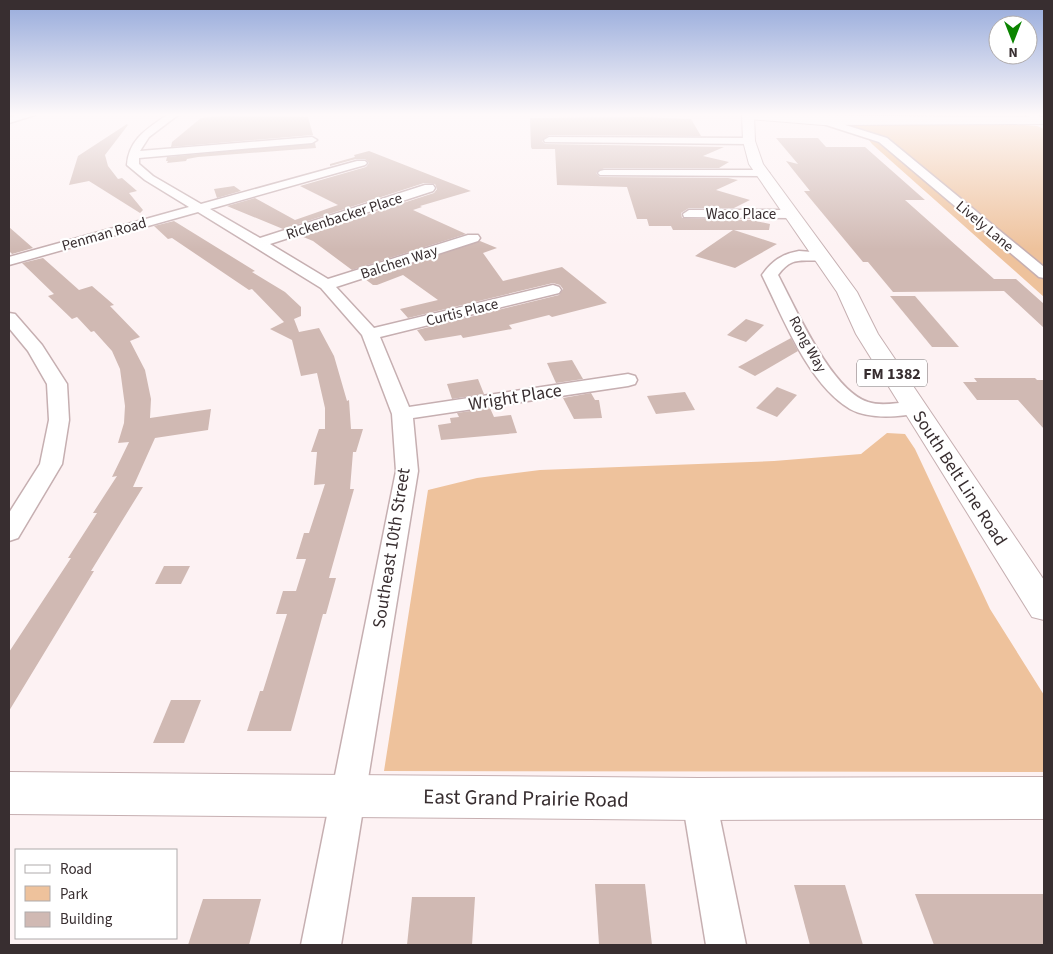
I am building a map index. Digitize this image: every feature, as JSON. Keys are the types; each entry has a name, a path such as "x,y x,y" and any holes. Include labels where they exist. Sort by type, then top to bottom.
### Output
{"main road":[{"name":"South Belt Line Road","path":"755,160 847,292 867,334 1044,607"},
{"name":"East Grand Prairie Road","path":"9,794 699,799 1044,798"}],"street":[{"name":"Southeast 10th Street","path":"132,160 133,165 144,174 326,285 370,334 402,414 407,471 321,945"},
{"name":"Lively Lane","path":"906,160 1044,274"},
{"name":"Penman Road","path":"9,261 361,162"},
{"path":"604,173 763,173"},
{"name":"Rickenbacker Place","path":"259,243 429,188"},
{"name":"Waco Place","path":"689,214 792,214"},
{"name":"Balchen Way","path":"326,285 472,238"},
{"name":"Rong Way","path":"821,256 793,255 783,260 770,274 822,370 839,391 858,405 876,410 915,408"},
{"name":"Curtis Place","path":"370,334 552,290"},
{"path":"9,318 36,349 57,384 59,420 50,464 9,532"},
{"name":"Wright Place","path":"402,414 628,380"},
{"path":"699,799 726,945"}],"green space":[{"path":"889,160 1044,160 1044,297"},
{"path":"887,433 905,434 915,449 990,609 1044,695 1044,772 384,771 428,490 477,478 540,470 774,461 861,454"}],"building":[{"path":"77,160 106,160 108,166 118,179 122,178 137,191 129,193 143,210 140,213 89,181 69,185"},
{"path":"187,160 167,163 168,161 166,161"},
{"path":"346,160 354,160 330,166 330,164"},
{"path":"366,160 391,160 471,191 420,206 422,207 413,210 466,234 352,270 313,241 301,236 434,193 437,189 435,184 424,183 283,229 227,206 255,198 295,220 338,205 300,186 366,167 369,163"},
{"path":"556,160 718,160 729,162 719,168 604,168 596,173 600,177 728,178 738,180 716,190 750,200 734,208 689,208 681,213 682,218 751,220 770,224 769,230 734,230 777,244 735,268 695,256 733,230 673,230 671,226 649,226 647,219 637,219 627,187 557,185"},
{"path":"794,160 879,160 925,200 905,200 994,279 1016,279 1044,304 1044,328 1004,291 893,292 868,262 863,262 804,191 810,191 786,161 798,164"},
{"path":"234,186 241,191 217,198 214,189"},
{"path":"174,221 255,271 252,272 285,292 301,307 301,316 294,319 299,332 319,328 334,356 347,401 349,400 351,429 363,429 356,452 353,452 350,489 354,489 329,578 336,578 326,614 323,614 291,731 247,731 260,691 263,691 287,614 276,614 283,591 296,591 306,559 296,559 304,533 309,533 325,484 314,485 317,452 311,452 319,429 325,429 325,408 317,373 301,376 292,340 270,329 284,322 252,289 249,290 172,238 168,239 154,226"},
{"path":"9,227 33,248 12,254 9,251"},
{"path":"480,241 497,248 483,253 503,281 562,267 607,303 552,317 549,315 509,325 512,329 463,338 461,335 425,341 417,330 559,295 563,289 560,285 553,283 408,318 400,309 438,300 403,275 377,285 373,285 365,279"},
{"path":"43,258 79,290 92,286 114,305 110,306 140,337 130,341 145,370 151,399 150,418 211,409 208,430 155,438 133,487 143,487 91,571 94,571 9,711 9,652 71,558 68,558 97,513 93,513 117,476 112,477 129,442 118,443 124,423 125,406 120,369 112,351 94,331 91,332 77,317 72,319 48,296 54,294 22,263"},
{"path":"890,296 915,296 959,347 932,347"},
{"path":"746,319 764,325 746,342 727,335"},
{"path":"791,338 798,351 755,376 738,367"},
{"path":"572,360 583,379 556,383 547,363"},
{"path":"974,378 1035,378 1037,380 1044,380 1044,429 1018,400 977,400 963,382 977,382"},
{"path":"478,379 484,394 452,399 447,384"},
{"path":"777,387 797,395 777,417 756,408"},
{"path":"685,392 695,410 656,414 647,396"},
{"path":"591,393 595,400 599,400 602,418 574,419 563,398"},
{"path":"490,408 494,417 511,415 517,433 441,440 438,425 451,423 450,418 459,417 457,413"},
{"path":"164,566 190,566 181,584 155,584"},
{"path":"171,700 201,700 184,743 153,743"},
{"path":"595,884 645,884 652,945 599,945"},
{"path":"794,885 845,885 863,945 810,945"},
{"path":"915,894 1044,894 1044,945 934,945"},
{"path":"412,897 475,897 472,945 407,945"},
{"path":"203,899 261,899 249,945 188,945"}]}
